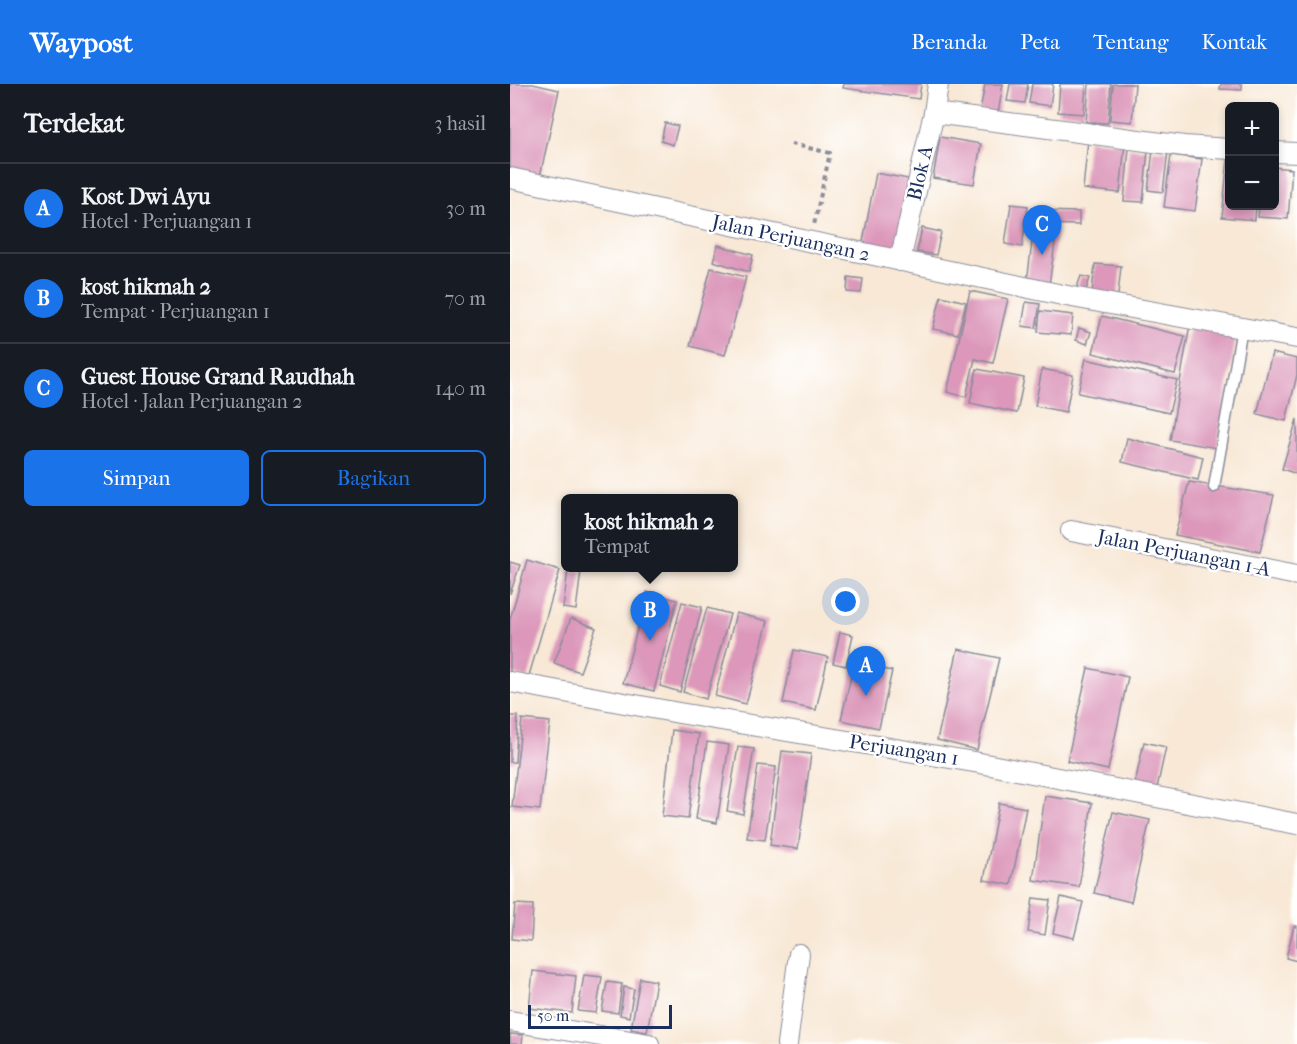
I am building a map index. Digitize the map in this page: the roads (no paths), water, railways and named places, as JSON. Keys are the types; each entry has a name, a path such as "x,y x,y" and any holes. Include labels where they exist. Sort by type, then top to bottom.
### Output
{"street":[{"name":"Blok A","path":"900,261 934,113 938,84"},
{"path":"934,113 1184,146 1225,149"},
{"path":"1279,152 1297,153"},
{"name":"Jalan Perjuangan 2","path":"510,178 1072,297 1297,338"},
{"name":"Jalan Perjuangan 1-A","path":"1071,531 1297,575"},
{"name":"Perjuangan 1","path":"510,682 679,713 980,763 1297,824"},
{"path":"787,1044 799,954"},
{"path":"510,1021 649,1044"}],"lane":[{"path":"1214,487 1242,328"}],"place":[{"name":"Guest House Grand Raudhah","path":"1042,255"},
{"name":"kost hikmah 2","path":"650,641"},
{"name":"Kost Dwi Ayu","path":"866,696"}]}
